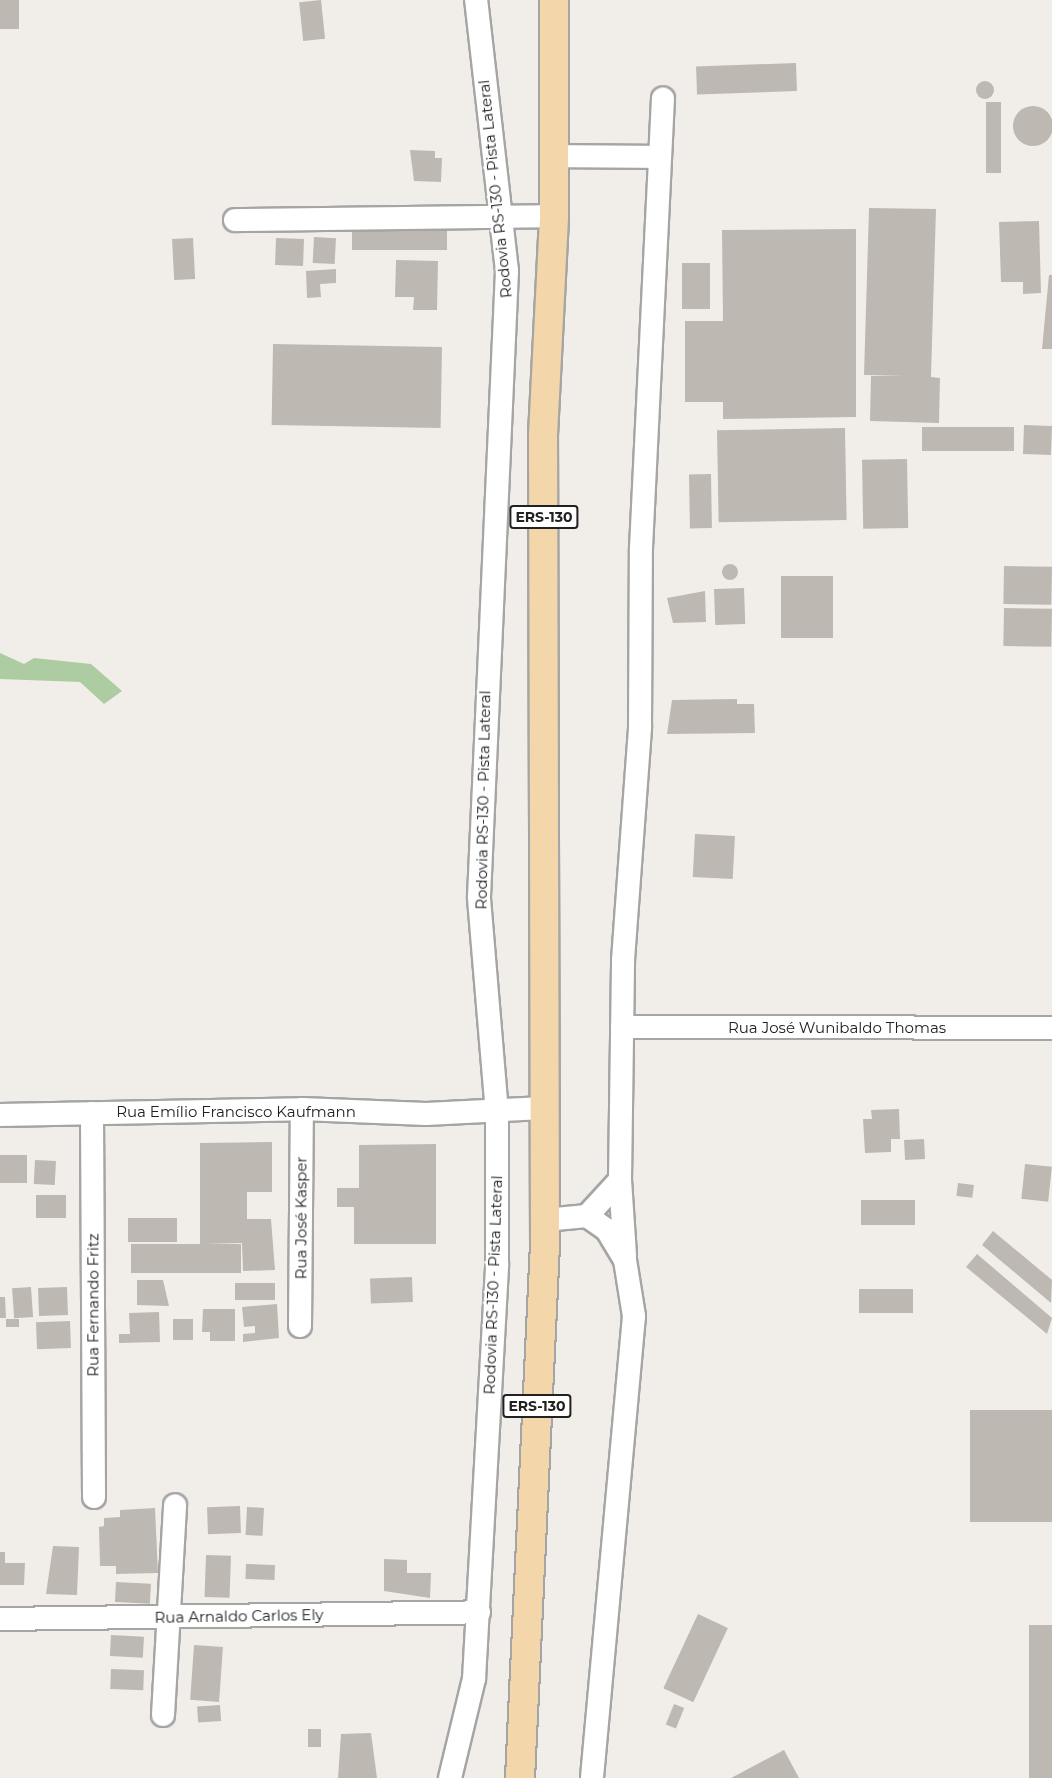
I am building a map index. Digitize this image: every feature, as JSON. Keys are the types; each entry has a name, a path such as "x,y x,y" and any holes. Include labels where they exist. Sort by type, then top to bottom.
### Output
{"main road":[{"name":"ERS-130","path":"520,1778 545,1220 543,435 554,216 554,0"}],"street":[{"name":"Rodovia RS-130 - Pista Lateral","path":"450,1778 474,1679 497,1264 497,1113 479,897 488,596 508,336 500,217 476,0"},
{"path":"592,1778 634,1316 625,1260 620,1180 622,1027 640,726 641,548 663,99"},
{"path":"554,156 659,157"},
{"path":"235,220 554,216"},
{"name":"Rua José Wunibaldo Thomas","path":"622,1027 1052,1028"},
{"name":"Rua Emílio Francisco Kaufmann","path":"0,1115 302,1109 497,1113 544,1108"},
{"name":"Rua José Kasper","path":"300,1326 302,1109"},
{"name":"Rua Fernando Fritz","path":"92,1113 94,1497"},
{"path":"586,1216 620,1180"},
{"path":"545,1220 586,1216 608,1230 625,1260"},
{"path":"163,1715 175,1505"},
{"name":"Rua Arnaldo Carlos Ely","path":"0,1619 478,1612"}],"green space":[{"path":"0,653 24,664 34,658 91,664 122,691 104,704 80,682 0,679"}],"building":[{"path":"0,0 19,0 19,29 0,29"},
{"path":"321,0 325,39 303,41 299,2"},
{"path":"796,63 797,91 697,94 696,66"},
{"path":"981,81 989,81 994,86 992,97 981,99 976,94 976,86"},
{"path":"986,102 1001,102 1001,173 986,173"},
{"path":"1033,106 1041,107 1047,112 1052,118 1052,134 1047,140 1041,145 1033,146 1025,145 1019,140 1014,134 1013,126 1014,118 1019,112 1025,107"},
{"path":"410,150 435,151 435,158 442,158 441,182 414,181"},
{"path":"869,208 936,209 931,377 940,378 939,423 870,421 871,376 904,376 864,375"},
{"path":"1039,221 1041,293 1023,294 1023,282 1001,282 999,222"},
{"path":"352,224 447,224 447,250 352,250"},
{"path":"856,229 856,417 723,419 723,402 685,402 685,321 723,321 722,230"},
{"path":"314,237 336,238 335,264 313,263"},
{"path":"193,238 195,279 174,280 172,239"},
{"path":"276,238 304,239 303,266 275,265"},
{"path":"396,260 438,261 437,310 413,310 414,297 395,297"},
{"path":"682,263 710,263 710,309 682,309"},
{"path":"336,269 336,283 320,284 321,297 307,298 306,271"},
{"path":"1049,275 1052,275 1052,349 1042,349"},
{"path":"273,344 442,347 441,428 272,425"},
{"path":"1024,425 1052,426 1051,455 1023,454"},
{"path":"922,427 1014,427 1014,451 922,451"},
{"path":"845,428 847,520 719,522 717,430"},
{"path":"907,459 908,528 863,529 862,460"},
{"path":"689,474 711,474 712,528 690,528"},
{"path":"730,564 738,572 730,580 722,572"},
{"path":"1004,566 1052,567 1051,605 1003,604"},
{"path":"781,576 833,576 833,638 781,638"},
{"path":"744,588 745,624 715,625 714,589"},
{"path":"705,591 706,622 673,623 667,598"},
{"path":"1004,608 1052,609 1051,647 1003,646"},
{"path":"737,699 737,704 754,704 755,733 667,734 672,700"},
{"path":"695,834 735,836 733,879 693,877"},
{"path":"899,1109 900,1139 891,1139 891,1152 865,1153 863,1119 872,1119 871,1110"},
{"path":"924,1139 925,1159 905,1160 904,1140"},
{"path":"272,1142 272,1192 247,1192 247,1219 271,1219 275,1270 243,1271 242,1243 205,1243 241,1244 241,1273 131,1273 131,1244 200,1244 200,1143"},
{"path":"436,1144 436,1244 354,1244 354,1207 337,1207 337,1188 359,1188 359,1145"},
{"path":"0,1155 27,1155 27,1183 0,1183"},
{"path":"35,1160 56,1161 55,1185 34,1184"},
{"path":"1025,1164 1052,1167 1048,1202 1021,1199"},
{"path":"958,1183 974,1185 972,1198 956,1196"},
{"path":"36,1195 66,1195 66,1218 36,1218"},
{"path":"861,1200 915,1200 915,1225 861,1225"},
{"path":"128,1218 177,1218 177,1242 128,1242"},
{"path":"993,1231 1052,1280 1051,1303 982,1245"},
{"path":"977,1254 1052,1318 1047,1334 966,1267"},
{"path":"412,1277 413,1302 371,1303 370,1278"},
{"path":"137,1280 163,1280 169,1306 137,1305"},
{"path":"235,1283 275,1283 275,1300 235,1300"},
{"path":"31,1287 33,1317 14,1318 12,1288"},
{"path":"67,1287 68,1315 39,1316 38,1288"},
{"path":"859,1289 913,1289 913,1313 859,1313"},
{"path":"0,1297 5,1297 6,1318 0,1318"},
{"path":"277,1304 279,1338 243,1342 243,1334 255,1333 255,1326 244,1327 242,1307"},
{"path":"203,1309 235,1309 235,1341 210,1341 210,1332 202,1332"},
{"path":"159,1312 160,1342 119,1343 119,1334 130,1334 129,1313"},
{"path":"6,1319 19,1319 19,1327 6,1327"},
{"path":"173,1319 193,1319 193,1340 173,1340"},
{"path":"70,1321 71,1348 37,1349 36,1322"},
{"path":"970,1410 1052,1410 1052,1522 970,1522"},
{"path":"240,1506 241,1533 208,1534 207,1507"},
{"path":"247,1507 264,1508 263,1536 246,1535"},
{"path":"155,1508 158,1573 116,1574 116,1566 100,1566 99,1527 104,1526 104,1518 120,1517 120,1510"},
{"path":"53,1546 79,1547 77,1595 46,1594"},
{"path":"0,1552 5,1552 5,1563 25,1563 24,1585 0,1585"},
{"path":"206,1555 231,1556 230,1598 205,1597"},
{"path":"384,1559 407,1560 407,1573 431,1573 430,1598 384,1591"},
{"path":"246,1564 275,1565 274,1580 245,1579"},
{"path":"116,1582 151,1584 150,1604 115,1602"},
{"path":"698,1614 728,1628 693,1702 663,1688"},
{"path":"1029,1625 1052,1625 1052,1778 1029,1778"},
{"path":"111,1635 144,1637 143,1658 110,1656"},
{"path":"194,1645 223,1647 219,1702 190,1700"},
{"path":"111,1669 144,1670 143,1690 110,1689"},
{"path":"674,1704 684,1708 676,1729 666,1724"},
{"path":"220,1705 221,1721 198,1723 197,1707"},
{"path":"308,1729 321,1729 321,1747 308,1747"},
{"path":"371,1733 377,1778 338,1778 341,1734"},
{"path":"784,1750 799,1778 731,1778"}]}
